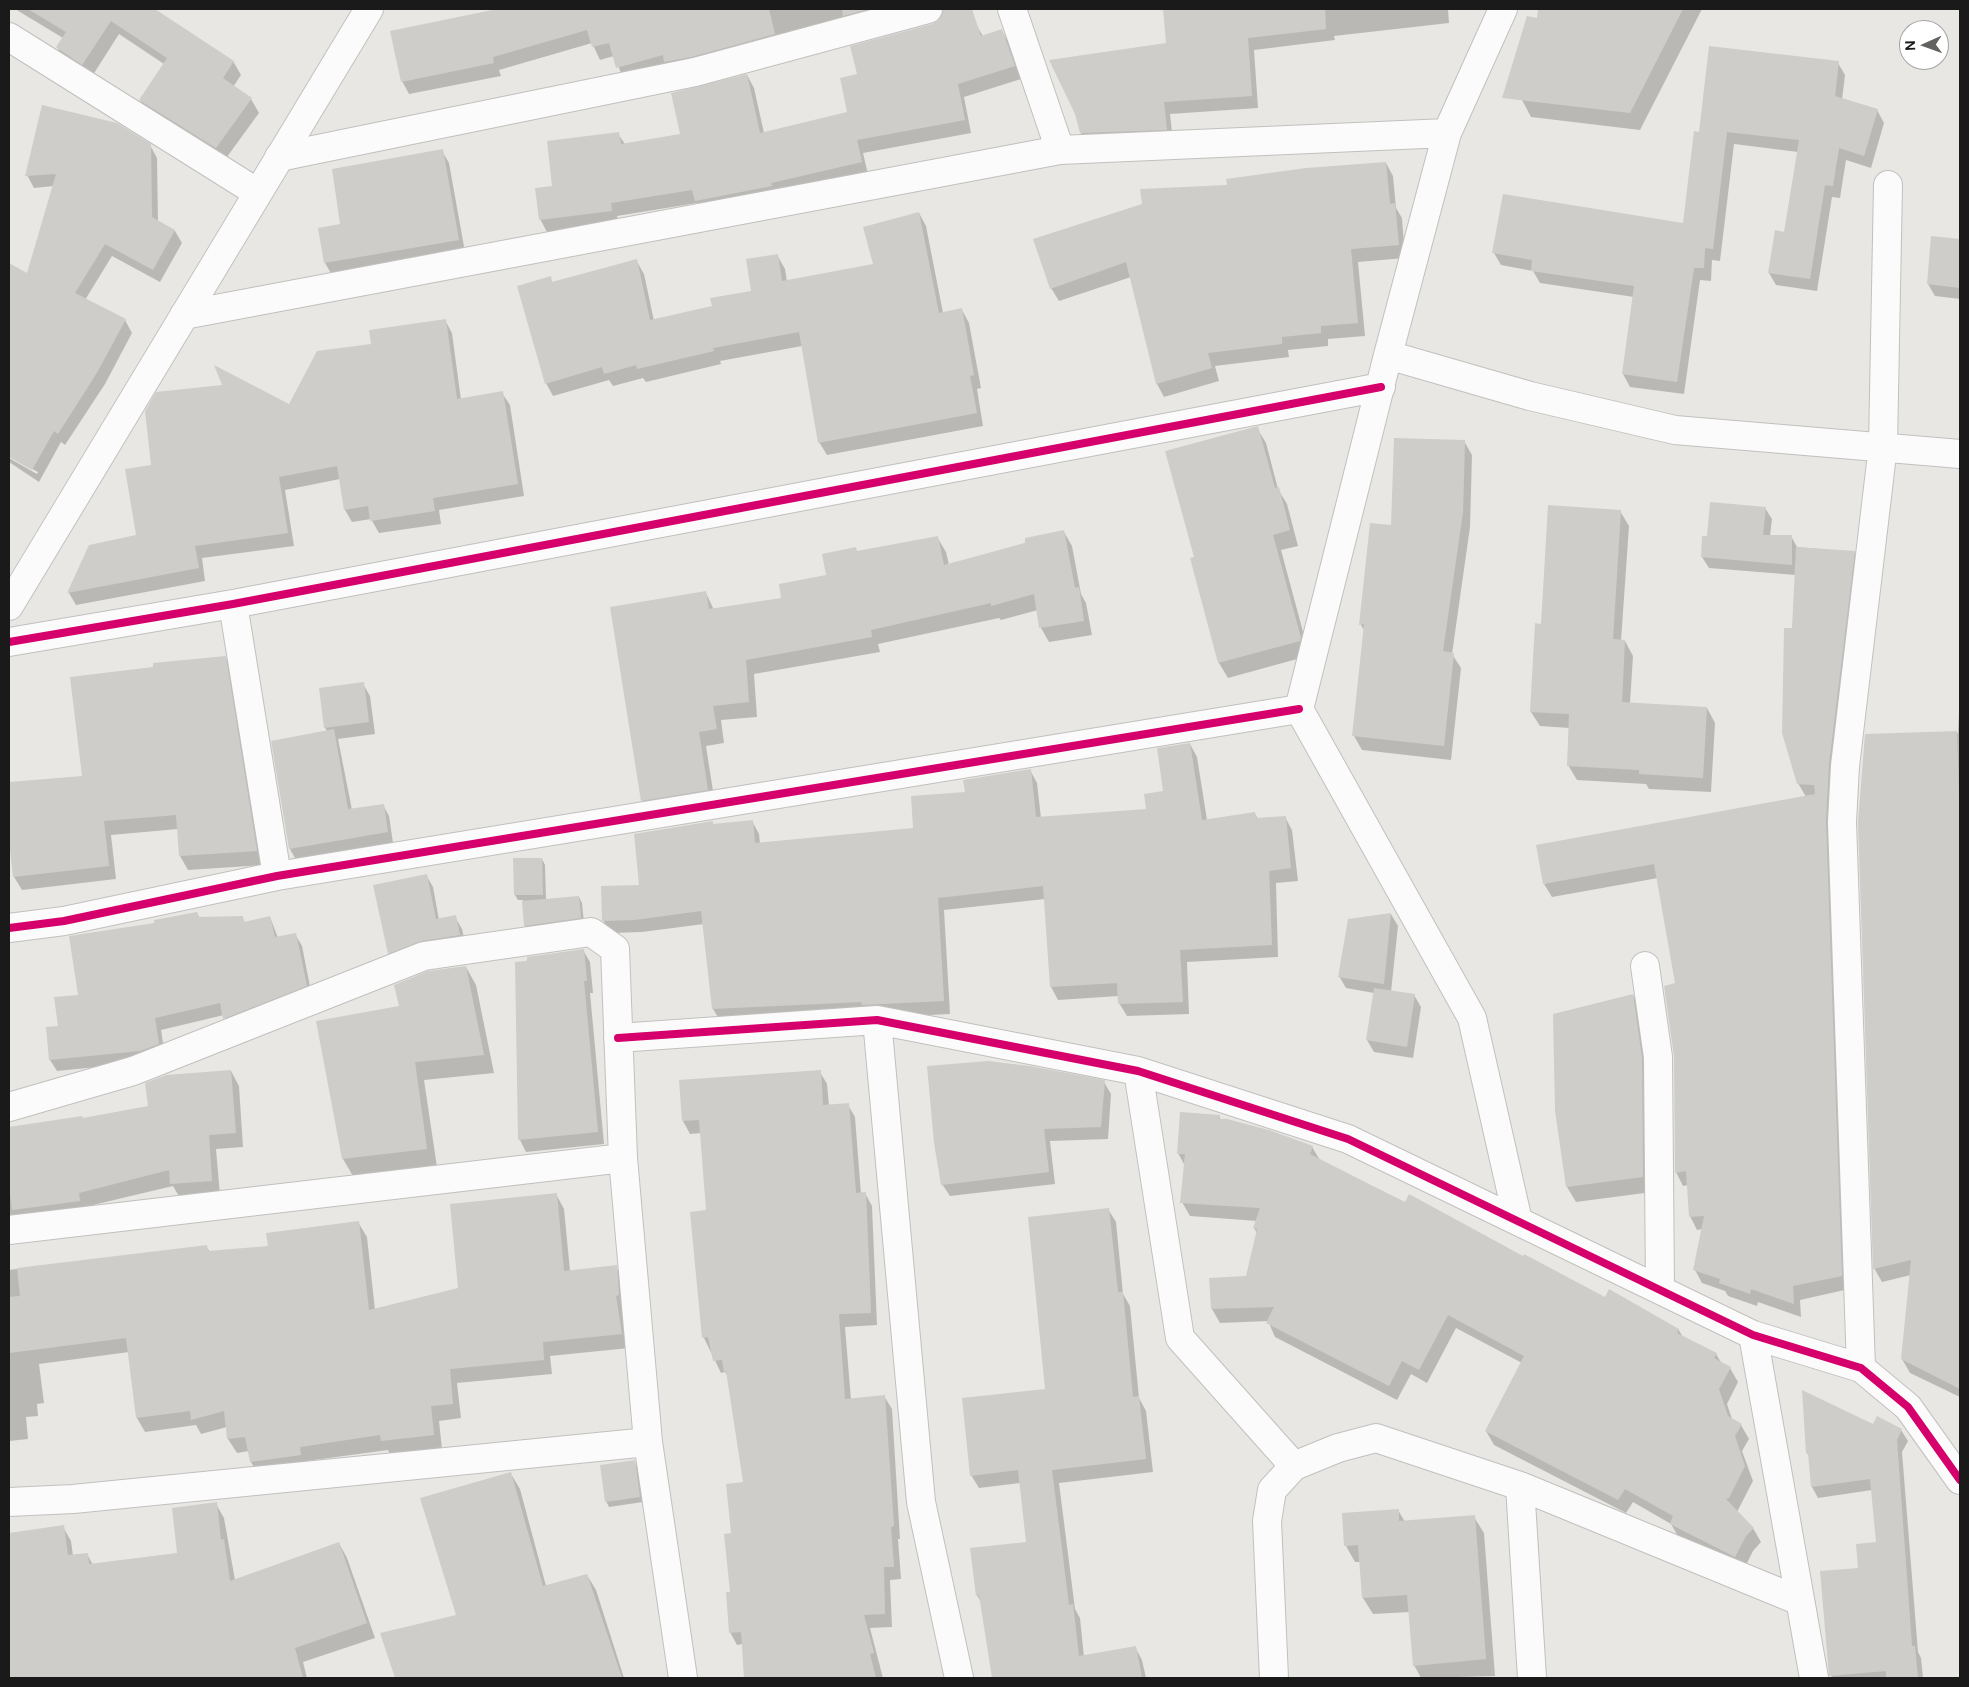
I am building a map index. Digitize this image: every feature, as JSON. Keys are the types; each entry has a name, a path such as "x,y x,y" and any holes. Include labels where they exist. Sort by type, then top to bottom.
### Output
{"street":[{"path":"9,606 368,9"},
{"path":"279,157 695,72 928,9"},
{"path":"1012,9 1060,150"},
{"path":"1503,9 1447,133 1388,355 1299,709 1472,1018 1518,1221"},
{"path":"9,37 258,193"},
{"path":"184,315 1060,150 1447,133"},
{"path":"1861,1368 1842,822 1845,766 1883,446 1888,185"},
{"path":"1388,355 1530,396 1675,430 1883,446 1960,454"},
{"path":"9,642 233,604 1380,387"},
{"path":"233,604 277,876"},
{"path":"9,928 64,920 277,876 1299,709"},
{"path":"9,1106 133,1071 424,956 591,932 615,949 623,1158 648,1442 683,1678"},
{"path":"1645,966 1658,1057 1660,1289"},
{"path":"618,1038 877,1020 1138,1071 1348,1138 1753,1335 1861,1368 1908,1407 1960,1480"},
{"path":"877,1020 921,1502 960,1678"},
{"path":"1138,1071 1180,1338 1294,1466"},
{"path":"9,1230 623,1158"},
{"path":"1753,1335 1814,1678"},
{"path":"1274,1678 1267,1521 1272,1490 1294,1466 1338,1448 1376,1438 1520,1486 1800,1601"},
{"path":"9,1502 73,1499 648,1442"},
{"path":"1520,1486 1532,1678"}],"building":[{"path":"28,9 155,9 234,61 223,78 252,98 216,148 139,100 167,58 111,21 82,65 56,47 66,32"},
{"path":"497,9 769,9 775,34 691,57 664,62 663,55 616,68 609,43 592,47 587,30 493,57 494,63 401,82 390,31"},
{"path":"842,9 869,9 843,16"},
{"path":"943,9 972,9 981,36 1002,29 1015,66 958,84 965,120 857,140 862,162 771,183 772,186 695,201 692,190 611,203 612,211 539,220 535,188 552,186 547,141 619,132 621,144 680,134 671,93 747,74 760,133 847,112 840,78 857,74 850,46 932,24 939,20"},
{"path":"1163,9 1325,9 1326,29 1248,38 1252,96 1164,102 1167,130 1080,133 1075,114 1049,60 1166,43"},
{"path":"1538,9 1683,9 1630,113 1502,98 1527,16 1537,18"},
{"path":"1709,46 1839,61 1835,96 1878,109 1864,156 1839,148 1833,186 1825,185 1810,279 1768,273 1775,230 1784,232 1799,140 1727,132 1713,249 1705,248 1704,268 1694,268 1677,382 1622,374 1634,286 1531,271 1532,260 1492,253 1503,194 1683,223 1694,131 1699,132"},
{"path":"42,105 117,123 151,144 152,217 175,230 153,270 105,244 75,293 126,319 98,371 58,434 54,431 32,470 9,457 9,263 27,273 56,174 25,176"},
{"path":"443,149 459,240 324,263 318,228 340,224 332,169"},
{"path":"1386,162 1390,204 1395,203 1399,245 1351,249 1358,323 1321,326 1321,333 1282,337 1282,344 1208,353 1212,368 1156,384 1126,262 1050,289 1033,239 1142,204 1140,189 1227,185 1226,179 1306,168"},
{"path":"919,212 939,313 962,308 974,375 970,376 977,413 818,443 799,332 713,348 714,351 637,369 636,365 604,374 602,367 545,384 517,286 551,276 552,282 637,259 650,320 712,306 710,298 751,291 746,259 778,254 782,281 873,264 863,227"},
{"path":"1931,236 1960,239 1960,288 1927,284"},
{"path":"446,319 457,399 503,391 518,484 433,498 435,511 370,521 368,506 344,510 337,466 279,477 288,533 195,546 199,568 67,593 89,545 136,535 125,469 151,465 145,411 156,392 222,385 214,365 289,404 317,351 371,344 369,330"},
{"path":"1258,426 1275,488 1279,487 1290,530 1273,535 1301,638 1300,641 1218,663 1190,558 1194,557 1165,451"},
{"path":"1394,438 1465,440 1463,512 1443,651 1454,653 1444,746 1352,736 1364,624 1359,625 1370,523 1391,525"},
{"path":"1710,502 1766,507 1763,535 1792,535 1792,565 1701,557 1702,536 1707,536"},
{"path":"1548,505 1621,510 1613,639 1625,640 1622,702 1707,707 1703,778 1639,774 1639,770 1567,766 1569,714 1530,712 1535,623 1541,624"},
{"path":"1064,530 1075,588 1079,587 1084,621 1039,628 1034,594 991,606 991,603 871,630 872,637 746,660 749,702 713,706 717,729 699,732 708,790 641,801 610,607 706,591 709,609 781,598 779,584 826,575 822,554 856,547 857,551 938,536 944,565 1025,543 1025,538"},
{"path":"1796,547 1855,551 1829,764 1826,821 1842,1276 1793,1286 1794,1304 1751,1289 1750,1294 1719,1283 1720,1279 1693,1270 1704,1216 1689,1217 1686,1171 1675,1173 1674,1057 1664,986 1675,983 1654,864 1543,884 1536,845 1815,794 1814,785 1797,784 1782,733 1784,628 1792,628"},
{"path":"226,656 257,851 179,856 176,815 104,821 109,866 13,877 9,841 9,782 82,776 70,677 153,667 153,663"},
{"path":"364,682 369,722 324,728 319,688"},
{"path":"334,729 348,809 384,804 388,832 289,849 271,741"},
{"path":"1957,731 1960,829 1960,1389 1901,1359 1911,1260 1873,1269 1858,822 1865,734"},
{"path":"1190,743 1202,820 1255,812 1256,818 1286,816 1291,868 1269,871 1272,945 1180,950 1183,1002 1118,1004 1117,983 1050,987 1043,886 938,898 944,1001 862,1005 861,1002 712,1009 701,911 634,920 602,921 601,886 639,885 634,834 713,821 713,824 753,820 755,843 913,828 911,796 965,792 963,780 1031,769 1036,817 1146,809 1144,794 1163,791 1157,748"},
{"path":"513,858 542,858 543,895 514,895"},
{"path":"427,874 436,919 456,915 460,935 422,941 388,954 373,885"},
{"path":"579,896 581,918 524,926 522,901"},
{"path":"197,912 199,917 243,916 244,922 270,916 275,937 296,933 307,986 223,1019 220,1003 155,1018 159,1044 140,1051 49,1060 46,1027 58,1026 54,997 78,995 69,936 154,923 154,920"},
{"path":"1391,913 1384,984 1338,977 1348,919"},
{"path":"584,949 587,981 584,981 598,1132 518,1140 515,962 527,961 527,957"},
{"path":"466,966 484,1055 415,1062 427,1149 342,1159 316,1021 399,1006 394,985 428,971"},
{"path":"1374,988 1415,994 1407,1047 1366,1040"},
{"path":"1633,994 1642,1058 1643,1177 1566,1187 1555,1111 1553,1014"},
{"path":"988,1061 1030,1066 1105,1080 1101,1127 1044,1129 1049,1172 941,1185 934,1143 927,1066"},
{"path":"231,1070 236,1133 209,1135 212,1181 170,1184 169,1170 79,1193 80,1201 12,1210 9,1185 9,1127 82,1116 83,1118 148,1106 145,1083 166,1075"},
{"path":"821,1070 823,1105 849,1103 856,1193 866,1192 871,1313 839,1314 845,1399 885,1395 894,1526 891,1527 894,1567 884,1567 885,1614 864,1615 874,1653 870,1654 876,1678 744,1678 741,1632 729,1633 726,1592 730,1592 724,1534 731,1533 726,1484 743,1482 726,1371 724,1372 722,1360 713,1361 708,1337 702,1338 690,1212 706,1210 699,1120 682,1121 679,1080"},
{"path":"1180,1112 1220,1115 1219,1119 1227,1119 1269,1130 1313,1146 1310,1154 1405,1202 1409,1194 1523,1256 1524,1254 1605,1297 1609,1289 1679,1329 1677,1333 1717,1353 1714,1358 1731,1367 1719,1389 1728,1416 1742,1424 1735,1436 1745,1466 1729,1498 1726,1499 1754,1528 1746,1536 1735,1557 1670,1524 1673,1516 1625,1489 1618,1500 1485,1431 1524,1356 1448,1315 1419,1370 1402,1361 1389,1386 1266,1323 1274,1307 1211,1309 1209,1278 1246,1276 1257,1229 1253,1228 1260,1208 1180,1203 1185,1154 1177,1154"},
{"path":"557,1193 564,1271 617,1265 619,1295 616,1296 622,1334 543,1342 544,1360 450,1369 453,1404 431,1406 434,1435 381,1441 380,1435 300,1447 301,1455 250,1462 245,1437 227,1439 224,1411 191,1420 190,1411 136,1418 126,1338 9,1353 9,1297 20,1296 17,1268 207,1245 208,1251 268,1246 266,1233 359,1221 369,1310 458,1288 450,1204"},
{"path":"1109,1208 1118,1292 1123,1292 1133,1397 1139,1396 1146,1459 1052,1470 1069,1605 1073,1604 1079,1656 1136,1646 1142,1678 992,1678 979,1595 976,1596 970,1548 1026,1542 1018,1470 970,1476 962,1398 1045,1389 1028,1217"},
{"path":"1802,1390 1873,1424 1877,1416 1902,1429 1897,1440 1912,1646 1915,1646 1918,1678 1886,1678 1886,1671 1829,1676 1820,1571 1858,1568 1856,1544 1876,1542 1870,1479 1811,1487 1808,1453 1806,1453"},
{"path":"635,1460 640,1497 605,1502 600,1465"},
{"path":"511,1472 543,1586 587,1574 622,1678 395,1678 380,1633 456,1615 420,1498"},
{"path":"217,1502 221,1540 224,1539 230,1581 339,1542 367,1623 295,1648 303,1678 9,1678 9,1533 64,1525 68,1555 88,1553 89,1564 177,1553 172,1508"},
{"path":"1399,1509 1399,1521 1475,1515 1486,1659 1413,1666 1407,1595 1362,1598 1358,1545 1344,1546 1342,1513"}],"cycle path":[{"path":"9,642 233,604 1381,387"},
{"path":"9,928 64,921 277,876 1299,709"},
{"path":"618,1038 877,1020 1138,1071 1348,1139 1753,1335 1861,1368 1908,1407 1960,1480"}]}
